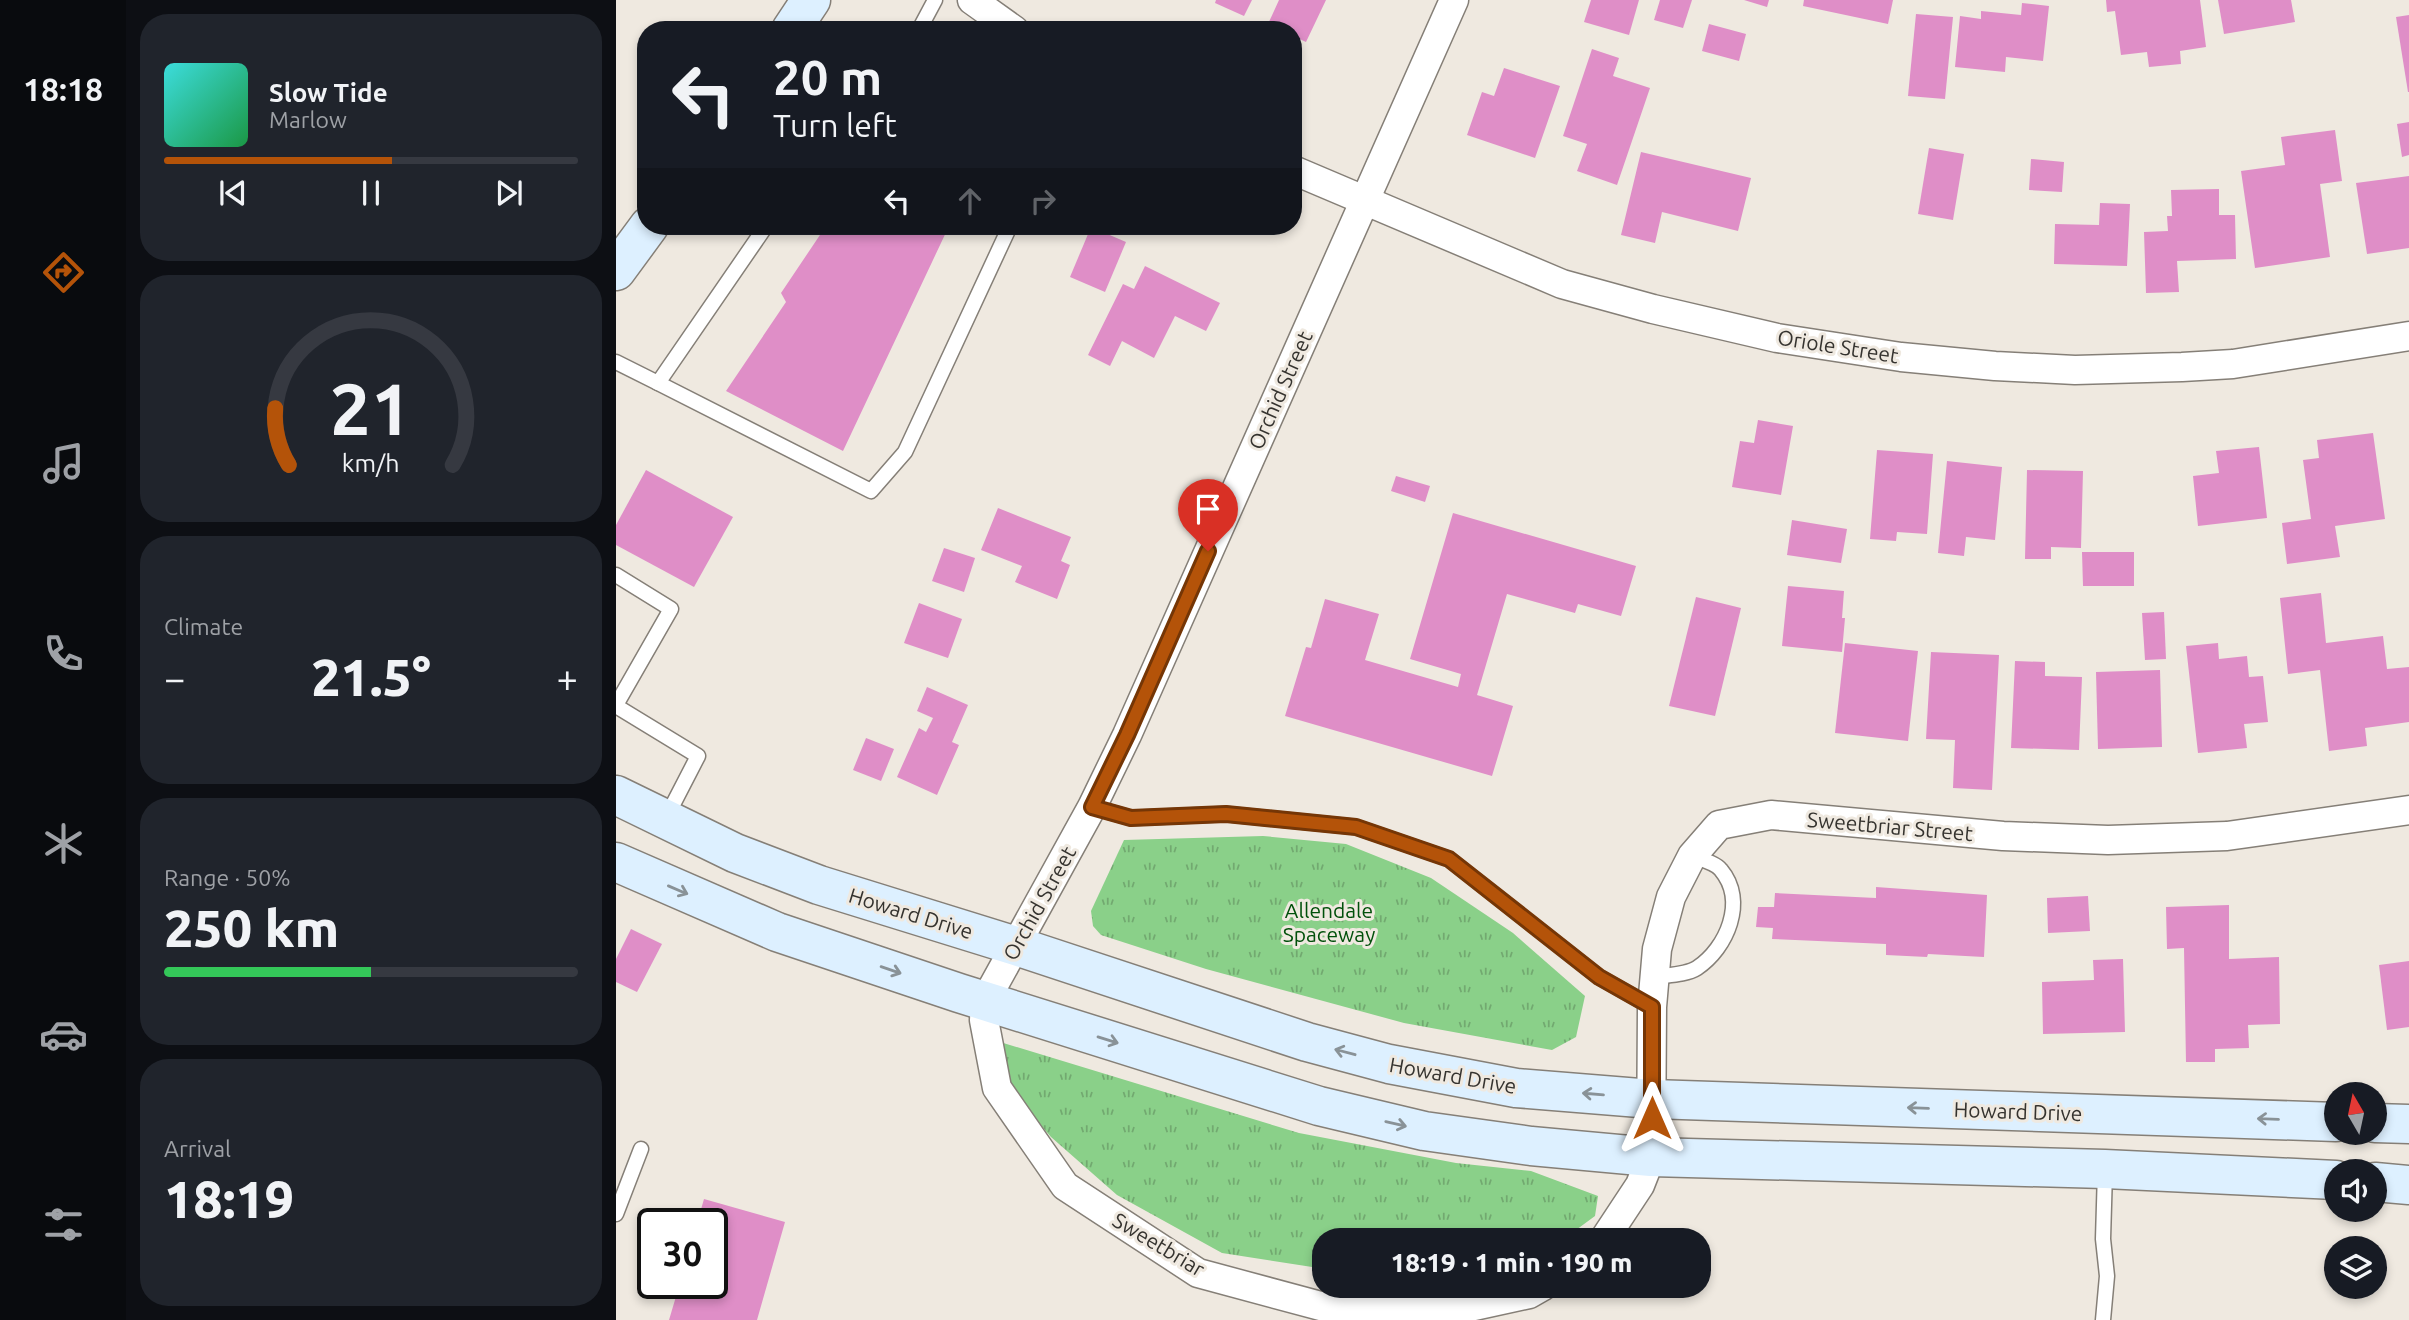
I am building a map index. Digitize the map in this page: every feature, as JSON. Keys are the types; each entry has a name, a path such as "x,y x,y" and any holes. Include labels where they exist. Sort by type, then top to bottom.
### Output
{"main road":[{"path":"797,21 811,0"},
{"path":"616,271 642,235"},
{"name":"Howard Drive","path":"616,795 735,853 819,885 1016,946 1307,1042 1388,1064 1516,1088 1652,1099 2324,1122"},
{"path":"616,862 777,932 985,1001 1319,1106 1424,1131 1531,1146 1651,1157 2120,1170 2324,1179"},
{"path":"2120,1170 2136,1115"},
{"path":"2387,1123 2409,1124"},
{"path":"2387,1183 2409,1185"}],"street":[{"path":"972,0 1001,21"},
{"name":"Orchid Street","path":"985,1001 1092,807 1127,735 1454,0"},
{"name":"Oriole Street","path":"1302,174 1562,284 1777,338 1995,366 2075,370 2233,364 2409,336"},
{"name":"Sweetbriar Street","path":"1651,1157 1652,1007 1657,949 1671,897 1692,856 1719,825 1771,815 2003,836 2108,840 2227,836 2409,810"},
{"name":"Sweetbriar","path":"985,1001 984,1020 997,1088 1065,1186 1198,1273 1328,1308 1456,1310 1511,1298"},
{"path":"1612,1228 1640,1185 1651,1157"}],"lane":[{"path":"924,21 935,0"},
{"path":"658,383 760,235"},
{"path":"616,362 872,491 905,452 1006,235"},
{"path":"616,575 671,609 616,706 698,755 665,819"},
{"path":"1092,807 1131,818 1226,814 1356,827 1449,859 1599,977 1652,1007"},
{"path":"1655,978 1695,970 1717,951 1733,918 1730,887 1720,868 1692,856"},
{"path":"616,1214 641,1149"},
{"path":"2103,1320 2107,1276 2103,1239 2120,1170"}],"green space":[{"name":"Allendale Spaceway","path":"1263,836 1346,844 1431,878 1513,933 1585,996 1576,1037 1552,1050 1404,1023 1206,969 1101,935 1093,926 1091,911 1124,840"},
{"path":"1000,1042 1299,1133 1456,1163 1531,1171 1598,1196 1595,1216 1579,1228 1312,1228 1312,1267 1222,1253 1117,1195 1051,1137 1011,1091"}],"building":[{"path":"1216,0 1252,0 1244,16 1215,3"},
{"path":"1279,0 1326,0 1306,42 1302,40 1302,21 1269,21"},
{"path":"1591,0 1639,0 1629,35 1584,22"},
{"path":"1660,0 1692,0 1683,28 1654,20"},
{"path":"1744,0 1769,0 1767,7"},
{"path":"1804,0 1893,0 1888,24 1803,6"},
{"path":"2106,0 2200,0 2206,47 2180,51 2181,64 2149,67 2147,52 2121,55 2115,11 2107,12"},
{"path":"2218,0 2291,0 2295,22 2224,34"},
{"path":"2022,3 2049,6 2043,61 2006,57 2005,72 1955,67 1960,16 1981,19 1981,11 2021,15"},
{"path":"1916,14 1953,17 1945,99 1908,96"},
{"path":"2409,15 2409,92 2408,92 2396,17"},
{"path":"1709,24 1746,34 1739,61 1702,51"},
{"path":"1592,49 1619,58 1613,76 1650,88 1617,185 1577,171 1587,144 1563,136"},
{"path":"1504,68 1560,86 1535,158 1467,135 1482,92 1494,96"},
{"path":"2409,122 2409,155 2402,157 2397,124"},
{"path":"2335,130 2342,181 2320,184 2330,257 2255,268 2241,171 2285,165 2281,137"},
{"path":"1929,148 1964,154 1953,220 1918,214"},
{"path":"1641,152 1751,178 1738,231 1662,212 1655,243 1621,235"},
{"path":"2031,159 2064,162 2062,192 2029,190"},
{"path":"2409,176 2409,248 2367,254 2356,183"},
{"path":"2219,189 2219,215 2235,215 2236,259 2177,261 2179,292 2146,293 2144,232 2168,231 2167,216 2172,216 2171,190"},
{"path":"2100,203 2130,204 2127,266 2054,264 2055,224 2099,225"},
{"path":"820,235 945,235 843,451 726,391 786,302 781,293"},
{"path":"1088,235 1110,235 1126,242 1105,292 1070,277"},
{"path":"1145,266 1220,303 1206,331 1175,316 1154,358 1122,341 1110,366 1088,355 1123,284 1134,289"},
{"path":"1758,420 1793,426 1781,495 1732,487 1740,441 1754,443"},
{"path":"2373,433 2385,519 2335,526 2340,557 2287,564 2282,523 2311,519 2303,460 2319,458 2317,440"},
{"path":"2259,447 2267,518 2198,526 2193,476 2219,473 2216,451"},
{"path":"1877,450 1933,454 1927,534 1897,532 1896,541 1870,539"},
{"path":"1947,461 2002,467 1995,540 1966,537 1964,556 1938,553"},
{"path":"646,470 733,517 694,587 616,545 616,525"},
{"path":"2027,470 2083,471 2081,548 2051,547 2051,559 2025,559"},
{"path":"1396,476 1430,486 1425,502 1391,491"},
{"path":"998,508 1071,537 1061,561 1070,565 1057,599 1015,582 1022,566 981,550"},
{"path":"1453,513 1636,566 1621,616 1578,604 1575,613 1507,594 1477,695 1513,706 1492,776 1285,716 1306,647 1311,648 1325,599 1379,614 1365,660 1458,687 1461,674 1410,659"},
{"path":"1792,520 1847,529 1841,563 1787,555"},
{"path":"944,548 975,558 964,592 932,581"},
{"path":"2082,552 2134,552 2134,586 2083,586"},
{"path":"1788,586 1844,591 1842,652 1782,646"},
{"path":"2321,593 2326,643 2383,636 2387,669 2409,667 2409,722 2365,728 2367,746 2329,751 2320,670 2288,674 2280,598"},
{"path":"1696,597 1741,608 1715,716 1669,706"},
{"path":"919,603 962,619 948,658 904,643"},
{"path":"2164,612 2166,659 2145,660 2142,613"},
{"path":"1845,643 1918,651 1908,741 1835,733"},
{"path":"2218,643 2219,659 2247,656 2249,677 2263,676 2268,722 2244,724 2247,748 2198,753 2186,646"},
{"path":"1931,652 1999,655 1992,790 1953,788 1955,740 1926,739"},
{"path":"2015,661 2045,662 2045,676 2082,677 2079,750 2011,748"},
{"path":"2160,670 2162,747 2098,749 2096,672"},
{"path":"927,687 968,705 952,742 959,745 937,795 897,777 919,728 926,732 933,718 917,711"},
{"path":"866,738 894,749 881,781 853,770"},
{"path":"1876,887 1987,895 1984,957 1886,955 1886,944 1772,939 1773,928 1756,927 1758,907 1774,907 1775,893 1876,898"},
{"path":"2088,896 2090,931 2048,933 2047,898"},
{"path":"2229,905 2229,959 2279,957 2280,1024 2248,1025 2249,1048 2215,1049 2215,1062 2186,1062 2184,948 2167,949 2166,907"},
{"path":"631,929 662,944 637,992 616,982 616,959"},
{"path":"2123,959 2125,1032 2043,1034 2042,982 2094,980 2093,960"},
{"path":"2409,961 2409,1027 2387,1030 2379,965"},
{"path":"704,1199 785,1222 757,1320 669,1320 675,1299 728,1299 728,1208 701,1208"}],"route":[{"path":"1208,551 1127,735 1092,807 1131,818 1226,814 1356,827 1449,859 1599,977 1652,1007 1652,1118"}]}
